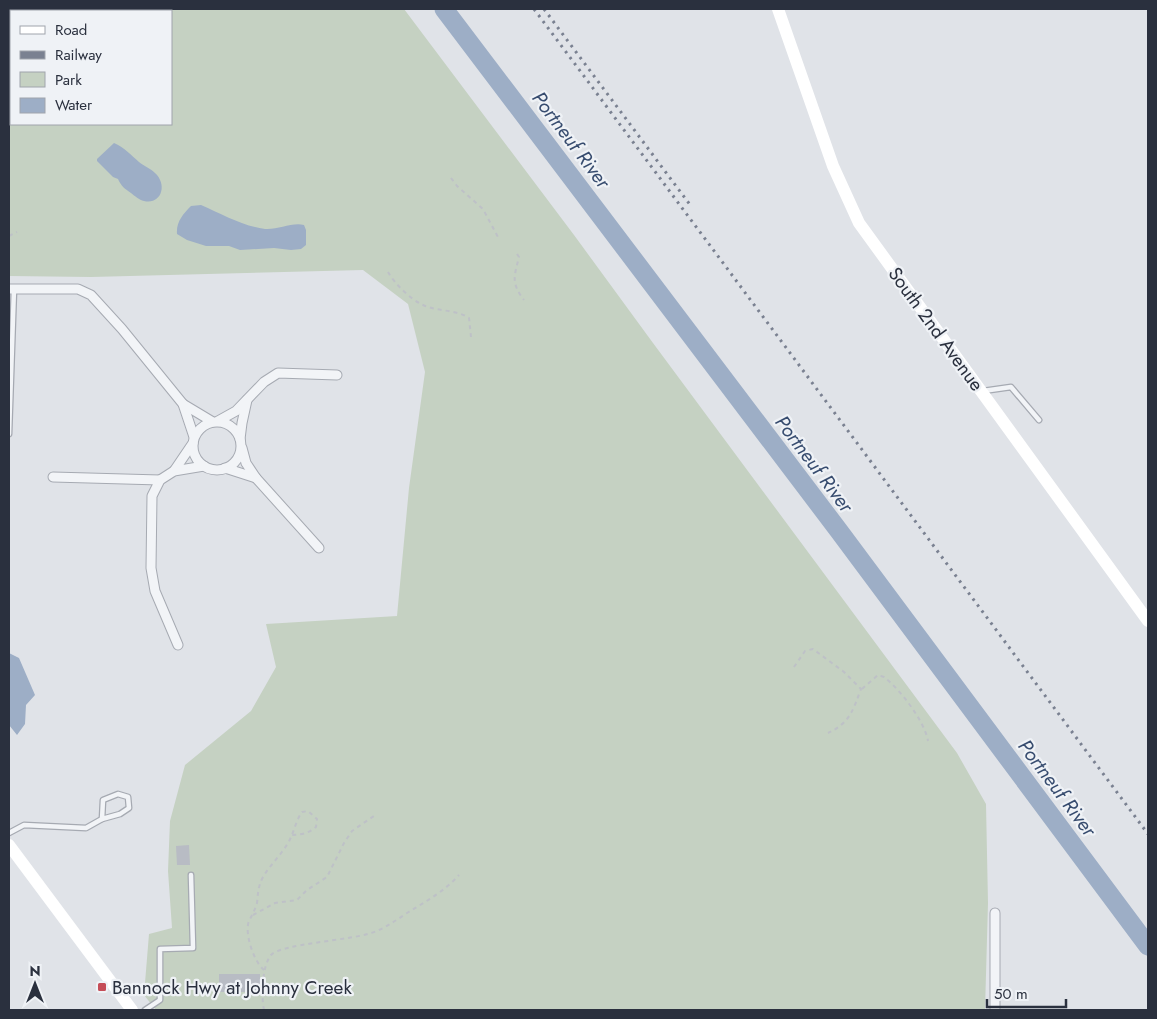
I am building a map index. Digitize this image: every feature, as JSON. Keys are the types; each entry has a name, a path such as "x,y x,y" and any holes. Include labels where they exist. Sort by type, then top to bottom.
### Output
{"street":[{"name":"South 2nd Avenue","path":"778,9 832,166 859,223 1148,621"},
{"path":"12,289 78,289 91,295 122,329 183,404 215,422 232,426 237,432 246,463 256,478 318,548"},
{"path":"174,472 202,426 215,422 236,411 264,382 278,373 337,375"},
{"path":"183,404 194,440 194,456 204,466 214,470 226,468 236,461 241,443 242,423 247,400"},
{"path":"54,477 160,480 174,472 204,466"},
{"path":"226,468 256,478"},
{"path":"160,480 152,496 151,568 155,591 178,645"},
{"path":"9,845 132,1010"},
{"path":"995,913 995,1010"}],"lane":[{"path":"9,434 12,289"},
{"path":"980,392 1011,387 1038,420"},
{"path":"9,833 24,825 86,828 102,819 120,814 130,808 128,797 118,794 103,800 102,819"},
{"path":"145,1010 160,1000 160,949 193,948 191,876"}],"path":[{"path":"451,178 457,186 483,209 499,239"},
{"path":"9,236 17,232"},
{"path":"517,254 514,277 515,286 524,300"},
{"path":"388,272 403,290 423,305 462,313 469,318 471,337"},
{"path":"794,667 805,651 813,649 844,672 861,689"},
{"path":"828,733 845,722 855,707 861,689 878,675 888,680 910,706 926,732 928,741"},
{"path":"264,970 258,965 248,932 249,921 253,915 260,883 288,843 297,819 302,812 308,811 313,814 317,819 316,827 299,835 292,835"},
{"path":"253,915 276,903 297,900 307,890 326,877 352,831 374,816"},
{"path":"264,1010 264,970 271,954 278,950 356,937 380,930 427,901 459,875"}],"green space":[{"path":"9,9 404,9 574,235 957,753 986,804 988,903 985,1010 156,1010 144,995 149,934 172,928 168,871 170,821 185,765 251,711 276,667 266,624 397,616 409,488 425,372 408,304 363,270 91,277 9,276"}],"water":[{"path":"114,143 153,171 159,178 162,188 161,193 155,200 144,201 137,198 125,189 118,179 113,177 97,161"},
{"path":"201,205 248,225 265,229 295,224 304,225 306,245 301,249 291,250 274,248 240,250 229,246 206,246 187,240 177,234 179,222 191,206"},
{"path":"9,653 19,658 35,695 26,705 25,724 17,735 9,725"}],"building":[{"path":"189,845 190,865 177,865 176,846"},
{"path":"219,974 260,974 260,992 219,992"}],"waterway":[{"name":"Portneuf River","path":"444,9 839,531 1148,946"}],"railway":[{"path":"534,9 1148,834"},
{"path":"544,9 691,206"}],"place":[{"name":"Bannock Hwy at Johnny Creek","path":"102,987"}]}
